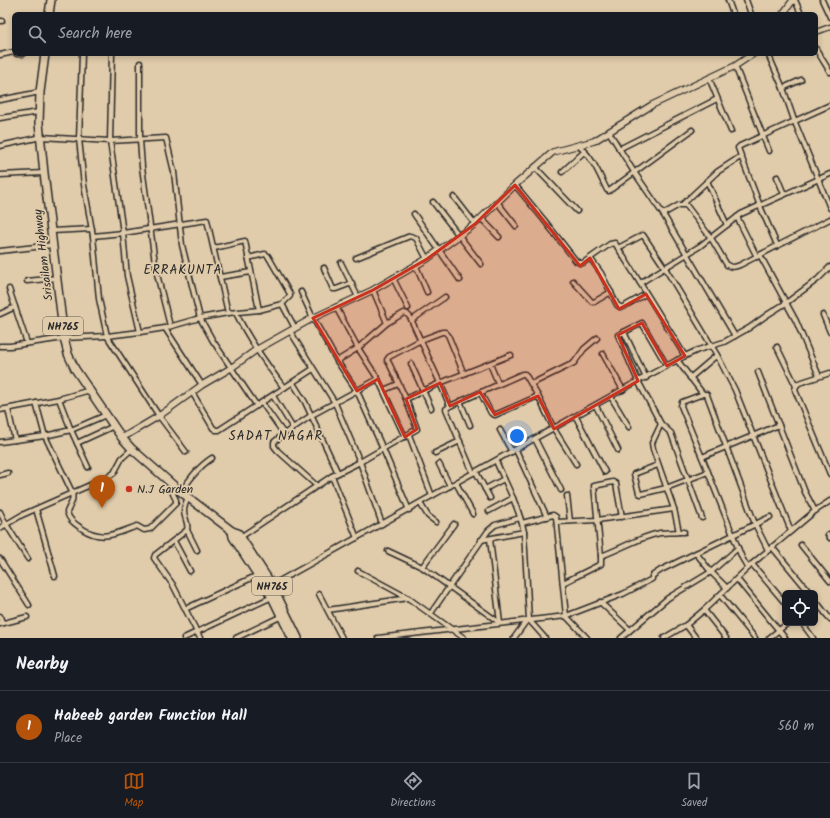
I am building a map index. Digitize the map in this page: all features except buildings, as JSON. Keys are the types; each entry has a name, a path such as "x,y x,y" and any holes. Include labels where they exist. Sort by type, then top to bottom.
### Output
{"highway":[{"path":"49,12 51,0"},
{"name":"Srisailam Highway","path":"45,56 39,112 44,174 64,338 68,354 75,369 122,438 132,450 188,498 220,520 232,531 233,537 238,538 272,585 298,638"},
{"name":"Srisailam Highway","path":"238,538 272,597 292,638"}],"street":[{"path":"728,0 732,12"},
{"path":"746,0 750,12"},
{"path":"785,12 794,0 800,12"},
{"path":"822,0 830,16"},
{"path":"818,31 830,27"},
{"path":"818,52 830,72"},
{"path":"0,55 12,53"},
{"path":"82,56 79,139 84,185 93,236 99,299 107,336 159,416 186,452"},
{"path":"112,56 110,141 123,233 127,276 140,332"},
{"path":"122,438 159,416 202,385 231,368 256,350 313,318 373,290 440,251 475,224 515,185 553,152 594,141 652,105 735,66 749,56"},
{"path":"769,56 830,208"},
{"path":"140,63 140,140 142,167 156,270 170,326"},
{"path":"735,66 769,151"},
{"path":"709,78 731,130"},
{"path":"783,88 801,80"},
{"path":"0,100 40,92"},
{"path":"619,149 717,99"},
{"path":"777,245 740,157 738,148 794,120 830,105"},
{"path":"0,118 39,112"},
{"path":"579,146 585,151 607,190 609,191 692,130"},
{"path":"609,132 663,214 735,336"},
{"path":"0,146 41,137 110,141 140,140 164,137 167,139 174,172 182,245 200,318 212,341 257,406"},
{"path":"562,172 585,151"},
{"path":"663,214 683,204 727,164 740,157"},
{"path":"535,167 577,211"},
{"path":"0,175 44,174"},
{"path":"640,283 711,238 737,217 818,178 830,174"},
{"path":"777,177 784,194"},
{"path":"707,181 727,225"},
{"path":"515,185 576,261 584,263 610,244 615,243 685,356"},
{"path":"454,198 475,224"},
{"path":"433,202 481,264"},
{"path":"497,202 516,226"},
{"path":"683,204 688,208 711,238 727,265 730,267 740,266 777,245 830,219"},
{"path":"414,214 460,280"},
{"path":"737,217 796,321 819,376"},
{"path":"481,218 499,237"},
{"path":"93,236 207,220 228,313"},
{"path":"52,231 92,229"},
{"path":"618,248 643,235 665,268 717,354 734,390 791,531"},
{"path":"356,258 410,236 416,238 427,259"},
{"path":"214,248 245,241 259,310"},
{"path":"0,251 53,245"},
{"path":"0,346 10,346 64,338 107,336 165,328 200,318 259,310 282,304 288,299 290,294 267,254 248,258"},
{"path":"590,258 601,273 617,306 623,307 646,294"},
{"path":"341,263 358,296"},
{"path":"416,266 428,292"},
{"path":"272,585 677,360 698,350 712,346 735,336 818,279 830,267"},
{"path":"324,268 333,289 352,283"},
{"path":"220,277 251,272"},
{"path":"27,281 57,278"},
{"path":"393,278 408,308"},
{"path":"573,281 592,302 596,302 611,292"},
{"path":"9,289 27,343"},
{"path":"373,290 387,323"},
{"path":"301,292 313,318 337,361 357,391 409,510"},
{"path":"412,320 445,296"},
{"path":"282,304 292,329 313,369 335,403 360,462 382,524"},
{"path":"0,314 15,307"},
{"path":"336,307 358,348 384,390 407,436 432,496"},
{"path":"236,313 256,350 284,388"},
{"path":"337,361 358,348 387,323 404,313 407,314 412,320 450,406"},
{"path":"823,315 830,332"},
{"path":"667,366 642,324 618,335 638,381 661,424 671,433 702,518"},
{"path":"165,328 202,385"},
{"path":"238,538 332,476 416,431 417,427 388,360 389,357 421,340 445,332 448,335 464,374"},
{"path":"624,332 646,378"},
{"path":"531,384 574,363 584,349 597,338"},
{"path":"777,347 796,386 795,390 830,474"},
{"path":"406,399 440,382 490,364 511,354"},
{"path":"603,354 623,390"},
{"path":"690,378 717,354"},
{"path":"677,360 703,394 706,394 707,396 755,524 768,550"},
{"path":"411,364 431,408"},
{"path":"490,364 498,383"},
{"path":"192,392 213,428 216,430 222,428 262,403 313,369"},
{"path":"758,372 805,492 815,511"},
{"path":"796,386 830,373"},
{"path":"490,498 475,473 446,408 498,383 522,374 527,376 554,429 576,464"},
{"path":"317,486 275,448 274,442 312,415 378,379"},
{"path":"293,383 312,415 338,473"},
{"path":"384,390 398,384"},
{"path":"0,410 59,399 90,390"},
{"path":"480,392 492,413 495,415 538,396"},
{"path":"703,394 682,402 681,404 742,558 748,568"},
{"path":"273,396 293,428"},
{"path":"612,397 629,427"},
{"path":"59,399 76,443 88,467"},
{"path":"460,401 470,425"},
{"path":"262,403 284,434"},
{"path":"36,404 45,436 74,498 73,503 67,512 68,516 72,522 88,533 96,536 115,534 137,526 144,530 150,529 176,503 173,494 198,469 212,458"},
{"path":"596,406 618,450"},
{"path":"8,409 15,440"},
{"path":"0,442 45,436 71,430 107,414"},
{"path":"576,417 605,472"},
{"path":"661,424 652,443 658,465 674,509 679,532"},
{"path":"702,457 779,425"},
{"path":"76,443 114,426"},
{"path":"500,430 514,451 547,517"},
{"path":"536,439 561,490"},
{"path":"435,453 460,441"},
{"path":"0,528 72,492 106,478 114,472 122,458 132,450"},
{"path":"496,461 513,498 524,532 528,620 514,638"},
{"path":"439,464 450,486"},
{"path":"658,465 634,474 639,493 643,494 666,488 708,472"},
{"path":"0,475 8,472"},
{"path":"332,476 357,538"},
{"path":"485,489 504,479"},
{"path":"563,583 597,567 600,564 601,556 594,486 613,482 616,484 622,517"},
{"path":"456,483 473,514"},
{"path":"567,496 570,521"},
{"path":"188,498 184,510 188,525 187,530 197,550"},
{"path":"489,511 513,498"},
{"path":"665,638 686,625 768,550 815,511 830,501"},
{"path":"420,503 428,516 436,522"},
{"path":"36,509 55,576"},
{"path":"557,522 597,520 674,509"},
{"path":"0,512 28,559"},
{"path":"522,523 555,516 557,522 566,616 587,638"},
{"path":"379,638 403,637 453,629 566,616 623,594 652,579 655,574 770,517"},
{"path":"431,613 488,531 495,525 520,518"},
{"path":"422,567 454,524"},
{"path":"187,530 155,555 154,558 173,585 200,638"},
{"path":"481,540 524,532"},
{"path":"601,556 619,550 634,542 660,534 684,532"},
{"path":"490,539 500,623"},
{"path":"174,541 190,571"},
{"path":"801,546 830,581"},
{"path":"772,547 808,590"},
{"path":"621,638 668,598 711,572 738,548"},
{"path":"388,551 422,567 500,623"},
{"path":"696,553 711,572 727,588"},
{"path":"0,559 29,605"},
{"path":"752,564 782,599"},
{"path":"358,572 408,598 464,638"},
{"path":"185,609 258,575"},
{"path":"737,579 785,638"},
{"path":"319,594 342,638"},
{"path":"720,595 754,638"},
{"path":"184,638 272,597"},
{"path":"328,610 408,598"},
{"path":"600,602 630,630"},
{"path":"818,605 830,619"},
{"path":"704,610 726,638"},
{"path":"0,616 1,624 27,617"},
{"path":"236,638 282,616"},
{"path":"528,620 545,638"},
{"path":"686,625 696,638"},
{"path":"768,638 784,626"},
{"path":"804,626 814,638"}],"highlighted area":[{"path":"515,185 580,266 590,258 619,309 646,294 685,356 667,366 642,323 618,335 638,381 554,429 538,396 495,415 480,392 450,406 440,383 406,399 417,429 405,437 378,379 357,391 313,318 373,290 427,259 475,224"}],"place":[{"name":"N.J Garden","path":"129,489"},
{"name":"Habeeb garden Function Hall","path":"102,508"}],"district":[{"name":"ERRAKUNTA","path":"183,269"},
{"name":"SADAT NAGAR","path":"276,435"}]}
